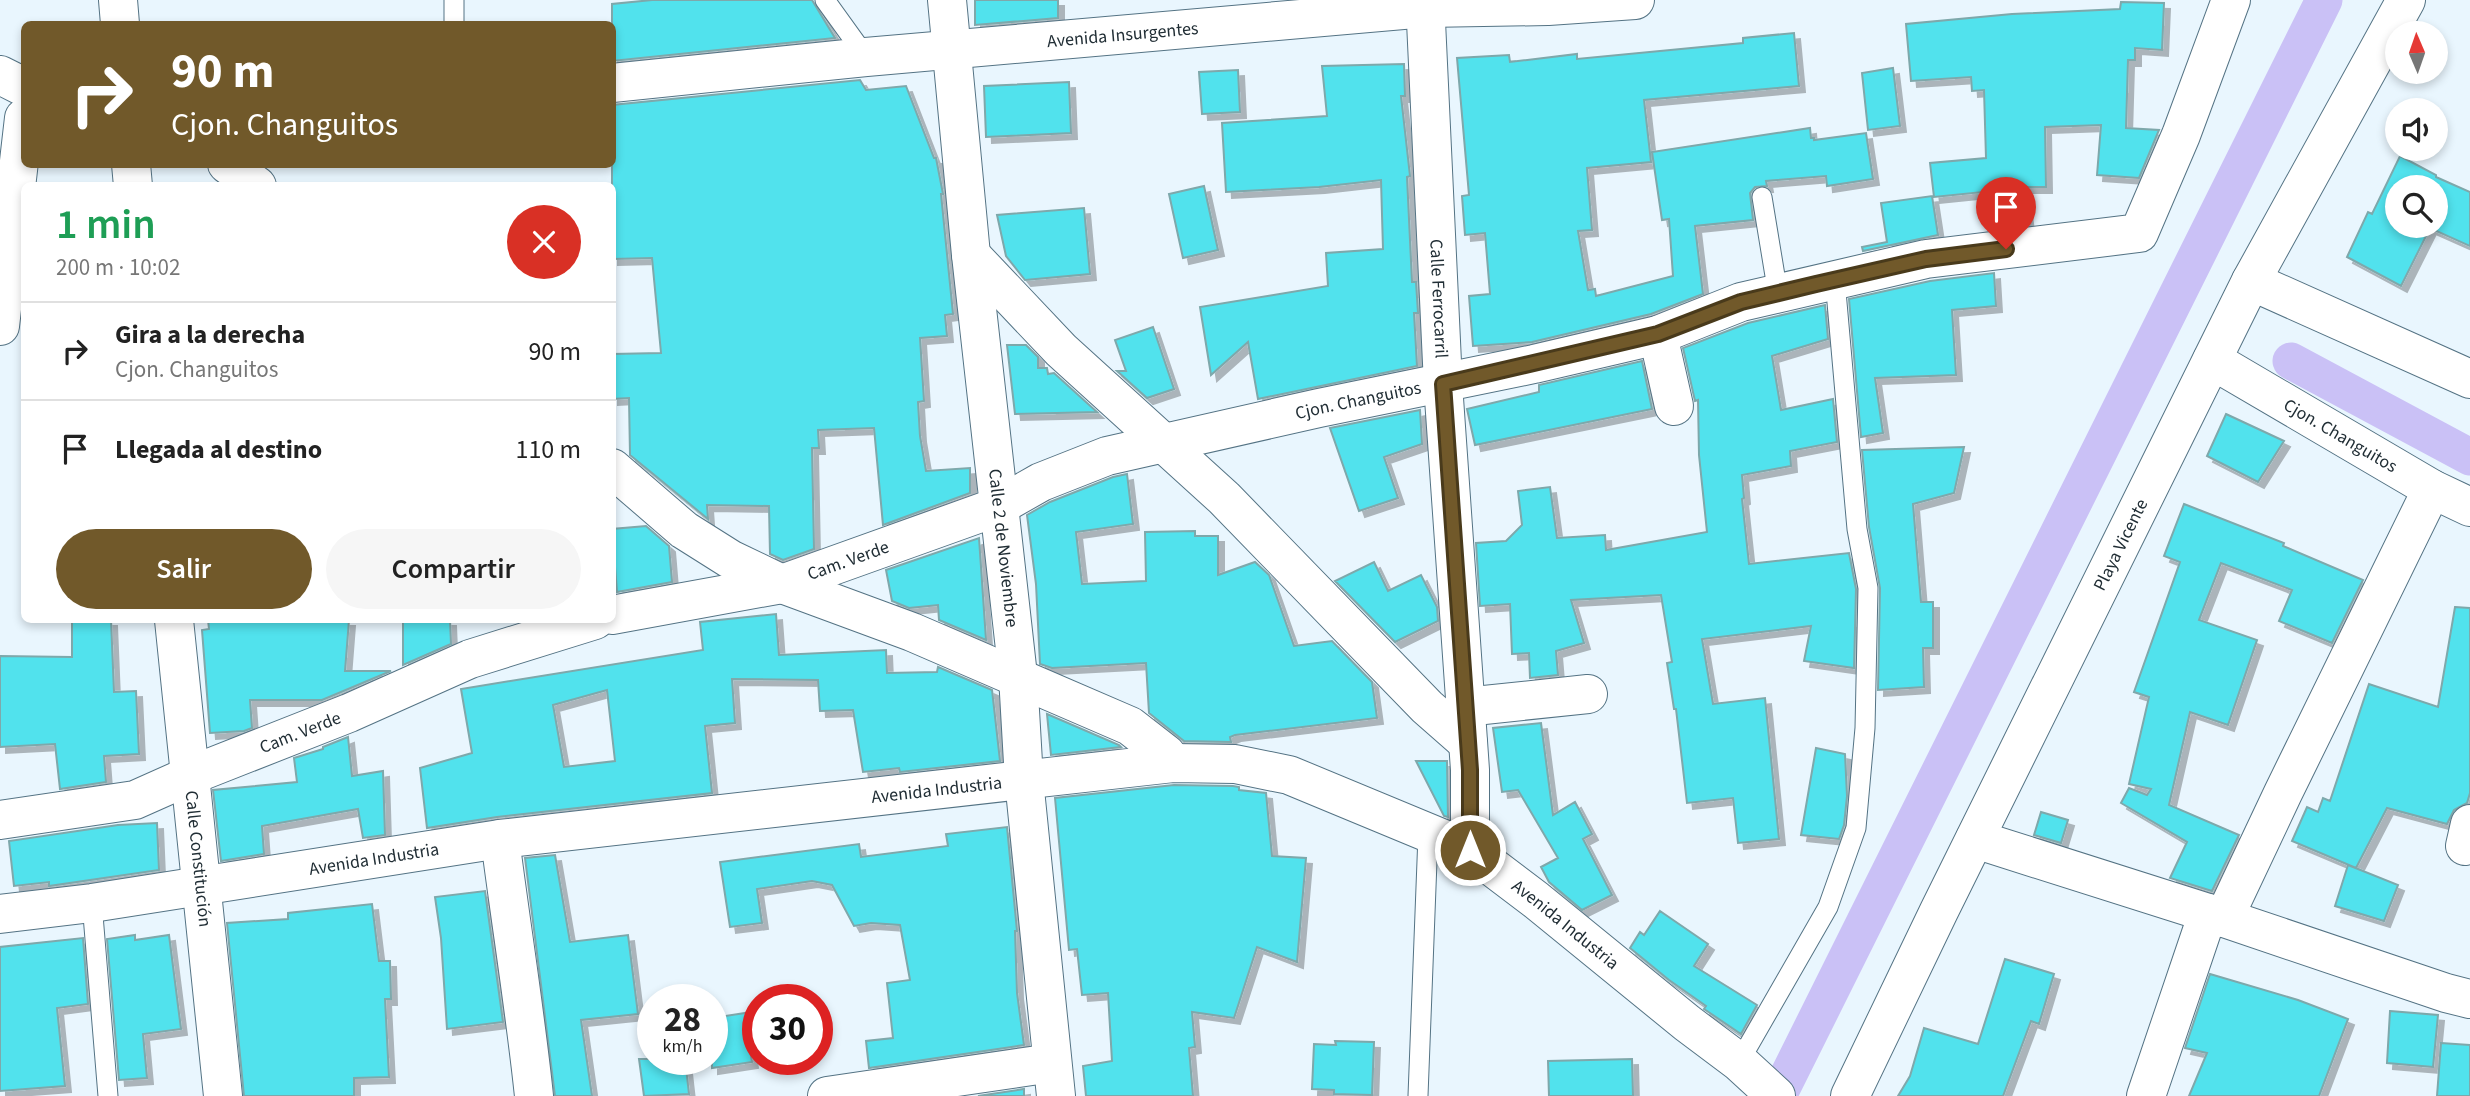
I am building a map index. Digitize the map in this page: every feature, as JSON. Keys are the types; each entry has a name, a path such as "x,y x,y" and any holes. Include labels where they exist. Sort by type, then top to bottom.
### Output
{"street":[{"path":"118,0 120,21"},
{"name":"Calle 2 de Noviembre","path":"947,0 971,255 1018,676 1024,780 1054,1080"},
{"name":"Avenida Insurgentes","path":"616,83 1425,4 1635,0"},
{"name":"Cjon. Changuitos","path":"998,507 1041,482 1096,460 1166,442 1443,384 1658,334 1741,302 1926,259 2138,233 2181,135 2231,0"},
{"name":"Playa Vicente","path":"1850,1096 2251,281 2406,0"},
{"name":"Calle Ferrocarril","path":"1425,4 1443,384 1466,725 1470,850"},
{"path":"0,75 21,86"},
{"path":"0,102 21,102"},
{"path":"0,326 21,144"},
{"path":"232,168 252,182"},
{"path":"971,255 1061,350 1166,442 1224,498 1427,707 1466,725 1588,694"},
{"path":"2251,281 2470,379"},
{"path":"1658,334 1674,406"},
{"name":"Cjon. Changuitos","path":"2212,360 2432,489 2470,507"},
{"path":"616,471 684,530 730,559 782,584 912,632 1130,726 1166,754 1173,763"},
{"path":"2146,1096 2216,915 2283,793 2432,489"},
{"name":"Cam. Verde","path":"616,614 782,584 998,507"},
{"name":"Calle Constitución","path":"173,623 223,1096"},
{"name":"Cam. Verde","path":"0,820 135,800 349,713 470,659 585,623"},
{"name":"Avenida Industria","path":"0,914 92,903 500,839 1173,763 1235,764 1289,775 1428,835 1470,850 1756,1077"},
{"path":"500,839 527,1027 534,1096"},
{"path":"1975,839 2470,999"},
{"path":"827,1096 1054,1080"}],"lane":[{"path":"454,0 454,21"},
{"path":"825,0 866,57"},
{"path":"1762,197 1778,294"},
{"path":"1756,1077 1828,907 1856,828 1865,728 1868,588 1857,529 1835,280"},
{"path":"1418,1096 1428,835"},
{"path":"92,903 108,1096"}],"building":[{"path":"652,0 812,0 835,38 616,61 616,21 612,21 612,4"},
{"path":"975,0 1058,0 1058,18 975,25"},
{"path":"2121,2 2164,3 2162,50 2135,48 2135,60 2128,60 2126,128 2159,130 2139,178 2097,175 2101,125 2045,127 2046,187 2023,187 2028,225 1996,228 1992,191 1934,197 1930,163 1986,158 1984,90 1972,91 1971,77 1911,81 1906,24 2012,14 2120,9"},
{"path":"1794,33 1799,86 1644,100 1651,162 1587,168 1592,230 1578,231 1588,290 1595,289 1596,296 1673,276 1669,219 1662,220 1652,152 1810,128 1811,138 1814,140 1866,133 1873,179 1827,186 1826,176 1766,181 1767,186 1755,187 1750,193 1753,220 1695,226 1703,294 1651,314 1532,342 1473,346 1469,296 1490,294 1485,233 1465,235 1462,196 1469,195 1457,58 1509,55 1510,62 1577,54 1577,59 1743,43 1743,38"},
{"path":"1404,64 1405,96 1401,96 1410,176 1407,177 1412,282 1416,282 1418,313 1414,313 1417,366 1258,399 1248,342 1211,375 1200,307 1328,286 1326,253 1383,249 1381,180 1319,187 1226,192 1222,123 1327,116 1322,66"},
{"path":"1893,68 1900,126 1868,130 1862,73"},
{"path":"1238,70 1240,112 1202,114 1199,72"},
{"path":"860,80 866,90 906,86 936,158 943,194 953,314 945,315 947,336 920,338 924,401 918,402 920,436 926,471 970,468 970,493 883,525 874,428 818,430 819,448 812,448 814,549 783,560 770,554 769,506 707,505 708,519 630,455 629,398 616,399 616,354 661,353 652,258 616,259 616,182 612,182 612,168 616,168 616,105"},
{"path":"1069,82 1071,133 986,137 984,86"},
{"path":"2398,161 2409,161 2436,175 2391,175"},
{"path":"2448,182 2470,192 2470,246 2448,236"},
{"path":"1204,186 1218,250 1183,258 1169,194"},
{"path":"2385,187 2385,238 2425,238 2401,286 2347,257 2368,212 2372,214"},
{"path":"1932,196 1938,235 1863,251 1862,247 1887,242 1881,203"},
{"path":"1084,208 1090,274 1025,280 1006,256 997,215"},
{"path":"1994,273 1996,306 1952,310 1956,375 1875,378 1883,433 1861,437 1849,299 1930,281"},
{"path":"1825,305 1828,339 1772,356 1781,410 1833,399 1837,442 1790,451 1791,466 1742,475 1742,499 1749,564 1849,553 1856,589 1854,668 1804,661 1811,626 1702,639 1713,704 1765,698 1779,839 1738,843 1733,798 1687,803 1676,709 1667,663 1672,662 1661,595 1571,600 1584,643 1556,651 1558,675 1530,678 1529,653 1512,654 1510,604 1480,606 1476,543 1506,541 1522,525 1518,491 1550,487 1557,538 1605,535 1606,550 1707,532 1699,455 1698,400 1695,401 1683,348 1748,323"},
{"path":"1153,327 1174,389 1147,398 1117,371 1126,371 1115,340"},
{"path":"1007,345 1026,345 1038,357 1038,368 1047,368 1048,374 1054,373 1097,412 1015,414"},
{"path":"1642,361 1652,409 1475,445 1467,409 1539,392 1539,385"},
{"path":"1420,410 1422,444 1384,457 1398,498 1359,511 1330,428"},
{"path":"2226,414 2284,441 2258,482 2207,456"},
{"path":"1964,447 1954,493 1913,504 1921,602 1933,602 1933,648 1923,648 1924,687 1878,690 1880,588 1869,527 1862,450"},
{"path":"1127,474 1133,524 1076,532 1082,584 1146,581 1145,532 1195,531 1195,536 1218,536 1218,575 1255,562 1269,575 1294,646 1332,641 1372,682 1377,718 1235,735 1230,737 1231,742 1184,741 1149,713 1146,663 1052,668 1040,664 1036,584 1027,515 1050,502"},
{"path":"2184,504 2284,543 2283,546 2363,580 2332,643 2279,621 2292,590 2221,563 2199,620 2257,640 2228,725 2190,712 2169,805 2239,835 2212,891 2170,878 2187,842 2121,803 2129,788 2147,795 2151,789 2129,784 2149,697 2134,692 2180,562 2164,556"},
{"path":"646,526 669,546 672,582 617,592 616,529"},
{"path":"979,538 986,640 939,620 938,605 909,608 892,601 886,570"},
{"path":"1374,562 1388,591 1421,575 1437,607 1438,621 1395,642 1335,581"},
{"path":"2455,607 2470,608 2470,793 2467,803 2454,810 2447,824 2387,808 2356,868 2292,841 2307,807 2318,812 2323,798 2330,801 2369,684 2438,707"},
{"path":"776,614 779,655 886,650 887,673 937,672 938,667 992,690 1000,761 900,772 899,768 863,772 853,710 820,711 818,680 732,679 735,723 705,726 712,793 497,817 427,828 420,768 472,753 461,689 703,650 700,622","holes":["607,690 615,761 564,767 553,705"]},
{"path":"72,623 111,623 114,692 136,691 139,754 104,756 106,782 60,789 55,744 0,747 0,656 72,657"},
{"path":"208,623 349,623 345,671 391,671 322,700 250,700 252,728 210,733 202,630 209,629"},
{"path":"403,623 450,623 451,644 403,665"},
{"path":"1047,714 1119,745 1121,747 1051,755"},
{"path":"1541,723 1553,815 1575,802 1592,834 1583,839 1612,895 1582,910 1549,882 1541,867 1558,858 1518,790 1502,792 1493,728"},
{"path":"348,737 352,776 383,771 385,835 363,838 358,809 262,826 264,854 221,861 213,790 297,782 294,758 323,749"},
{"path":"1816,748 1845,754 1847,796 1844,825 1839,839 1801,835"},
{"path":"1416,761 1447,761 1448,817 1444,816"},
{"path":"1174,785 1233,786 1239,787 1239,790 1266,793 1272,856 1306,858 1297,962 1257,947 1234,1018 1192,1012 1195,1047 1189,1048 1193,1096 1086,1096 1083,1066 1112,1061 1108,993 1082,995 1077,949 1069,950 1055,798"},
{"path":"2041,812 2068,820 2061,843 2034,835"},
{"path":"157,823 159,870 49,886 49,882 14,886 9,841 118,825"},
{"path":"1007,827 1017,931 1017,993 1024,1045 869,1068 866,1041 893,1038 887,983 910,980 900,925 871,923 854,926 832,885 812,881 757,889 762,923 730,927 720,862 859,844 861,857 948,846 946,834"},
{"path":"555,855 570,942 628,935 637,1014 581,1020 592,1096 555,1096 525,858"},
{"path":"2348,865 2398,885 2384,921 2335,906"},
{"path":"485,891 503,1022 447,1029 441,938 435,897"},
{"path":"372,904 379,961 390,961 391,999 385,999 389,1077 354,1078 354,1096 244,1096 227,923 288,919 288,913"},
{"path":"1660,911 1708,944 1694,966 1757,1005 1741,1034 1704,1009 1706,1006 1630,948 1640,932 1644,935"},
{"path":"135,935 135,940 169,935 181,1029 143,1034 147,1078 119,1080 107,939"},
{"path":"83,938 88,1004 57,1008 65,1086 0,1091 0,947"},
{"path":"2005,959 2054,974 2039,1024 2031,1021 2003,1096 1898,1096 1910,1076 1924,1028 1978,1044"},
{"path":"2210,974 2298,1000 2348,1019 2319,1096 2189,1096 2207,1053 2185,1048"},
{"path":"2390,1011 2438,1015 2433,1067 2387,1063"},
{"path":"742,1013 742,1064 728,1066 728,1016"},
{"path":"1335,1041 1374,1042 1372,1095 1334,1094 1334,1090 1312,1089 1314,1044 1336,1045"},
{"path":"2441,1043 2470,1045 2470,1096 2437,1096"},
{"path":"1632,1059 1633,1096 1549,1096 1548,1061"},
{"path":"641,1075 687,1075 689,1094 644,1096"},
{"path":"1024,1089 1024,1096 978,1096"}],"waterway":[{"path":"1778,1096 2324,0"},
{"path":"2291,361 2470,457"}],"route":[{"path":"1470,850 1470,770 1443,384 1658,334 1741,302 1816,284 1926,259 2006,249"}]}
